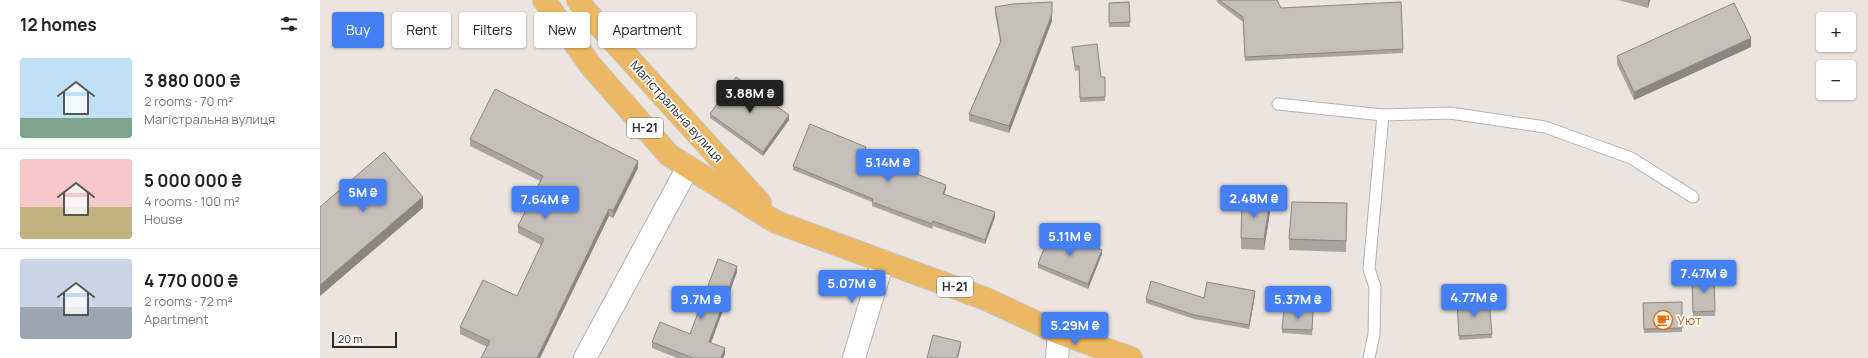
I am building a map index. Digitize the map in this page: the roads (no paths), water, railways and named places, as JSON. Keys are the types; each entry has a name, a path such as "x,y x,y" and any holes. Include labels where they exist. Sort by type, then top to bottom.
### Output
{"main road":[{"name":"Магістральна вулиця","path":"544,0 591,66 668,155 776,222 986,299 1059,333 1131,358"},
{"name":"Магістральна вулиця","path":"578,0 586,11 776,222"}],"street":[{"path":"585,358 688,167"},
{"path":"854,358 883,261"},
{"path":"1057,358 1059,333"}],"lane":[{"path":"1278,104 1383,115 1450,113 1545,127 1631,158 1694,197"},
{"path":"1369,358 1374,334 1375,286 1369,268 1383,115"}],"place":[{"name":"Уют","path":"1663,320"}]}
